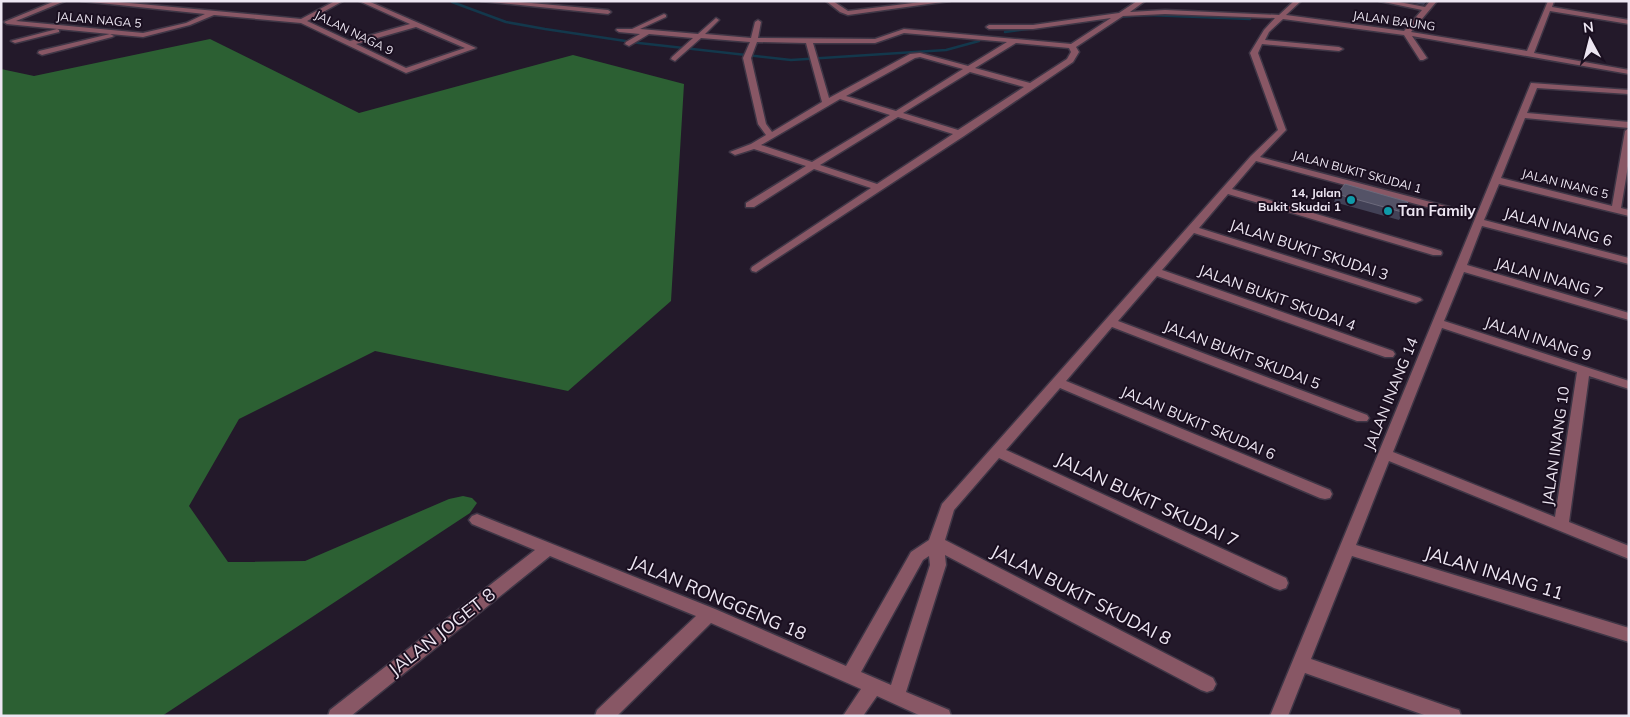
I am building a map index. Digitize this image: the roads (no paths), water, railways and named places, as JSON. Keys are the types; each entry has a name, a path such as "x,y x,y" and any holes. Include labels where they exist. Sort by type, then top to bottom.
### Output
{"street":[{"name":"JALAN NAGA 5","path":"62,1 7,22 148,35 188,24 215,12"},
{"name":"JALAN NAGA 9","path":"84,1 302,21 406,71 472,48 418,24"},
{"path":"175,9 193,1"},
{"path":"291,19 325,1"},
{"path":"302,21 340,1"},
{"path":"362,1 418,24"},
{"path":"484,1 608,12"},
{"path":"829,1 842,11 848,13 947,1"},
{"path":"619,30 754,40 886,40 896,32 904,31 1072,46 1142,1"},
{"path":"896,696 938,565 936,543 947,508 1254,158 1282,130 1254,53 1266,31 1298,1"},
{"path":"1382,1 1426,10"},
{"path":"1423,58 1406,33 1434,1"},
{"path":"1530,54 1551,1"},
{"path":"1549,9 1629,22"},
{"name":"JALAN BAUNG","path":"988,27 1025,28 1146,12 1280,17 1406,33 1629,72"},
{"path":"632,30 664,16"},
{"path":"675,59 716,20"},
{"path":"758,22 748,56 762,124 771,136"},
{"path":"348,44 418,24"},
{"path":"15,41 69,28"},
{"path":"632,43 649,31"},
{"path":"42,53 120,33"},
{"path":"809,40 826,103"},
{"path":"750,205 1014,41"},
{"path":"1261,42 1339,48"},
{"path":"756,269 1070,60 1075,52 1072,46"},
{"path":"734,152 754,146 826,103 913,56 920,55 1030,86"},
{"name":"JALAN INANG 14","path":"1279,716 1534,85 1629,92"},
{"path":"839,96 961,134"},
{"path":"1522,115 1629,125"},
{"path":"1616,210 1629,131"},
{"path":"754,146 879,188"},
{"name":"JALAN BUKIT SKUDAI 1","path":"1254,158 1453,211"},
{"name":"JALAN INANG 5","path":"1496,180 1629,213"},
{"path":"1226,190 1437,253"},
{"name":"JALAN INANG 6","path":"1479,222 1629,261"},
{"name":"JALAN BUKIT SKUDAI 3","path":"1192,229 1416,300"},
{"name":"JALAN INANG 7","path":"1460,267 1629,316"},
{"name":"JALAN BUKIT SKUDAI 4","path":"1155,271 1389,354"},
{"name":"JALAN BUKIT SKUDAI 5","path":"1110,322 1362,418"},
{"name":"JALAN INANG 9","path":"1438,323 1629,385"},
{"name":"JALAN INANG 10","path":"1561,526 1584,370"},
{"name":"JALAN BUKIT SKUDAI 6","path":"1058,382 1325,494"},
{"name":"JALAN BUKIT SKUDAI 7","path":"997,451 1280,584"},
{"path":"1385,454 1629,553"},
{"name":"JALAN RONGGENG 18","path":"477,520 709,614 942,716"},
{"path":"850,676 917,556 936,543"},
{"name":"JALAN BUKIT SKUDAI 8","path":"936,543 1207,684"},
{"name":"JALAN INANG 11","path":"1347,548 1629,636"},
{"name":"JALAN JOGET 8","path":"337,716 548,549"},
{"path":"604,716 709,614"},
{"path":"1300,663 1452,716"},
{"path":"852,716 873,686"}],"waterway":[{"path":"452,2 506,22 545,29 639,43 791,60 946,50 979,41"},
{"path":"1117,17 1147,15 1250,19"},
{"path":"1005,32 1058,25"}],"place":[{"name":"14, Jalan Bukit Skudai 1","path":"1351,200"},
{"name":"Tan Family","path":"1388,211"}]}
